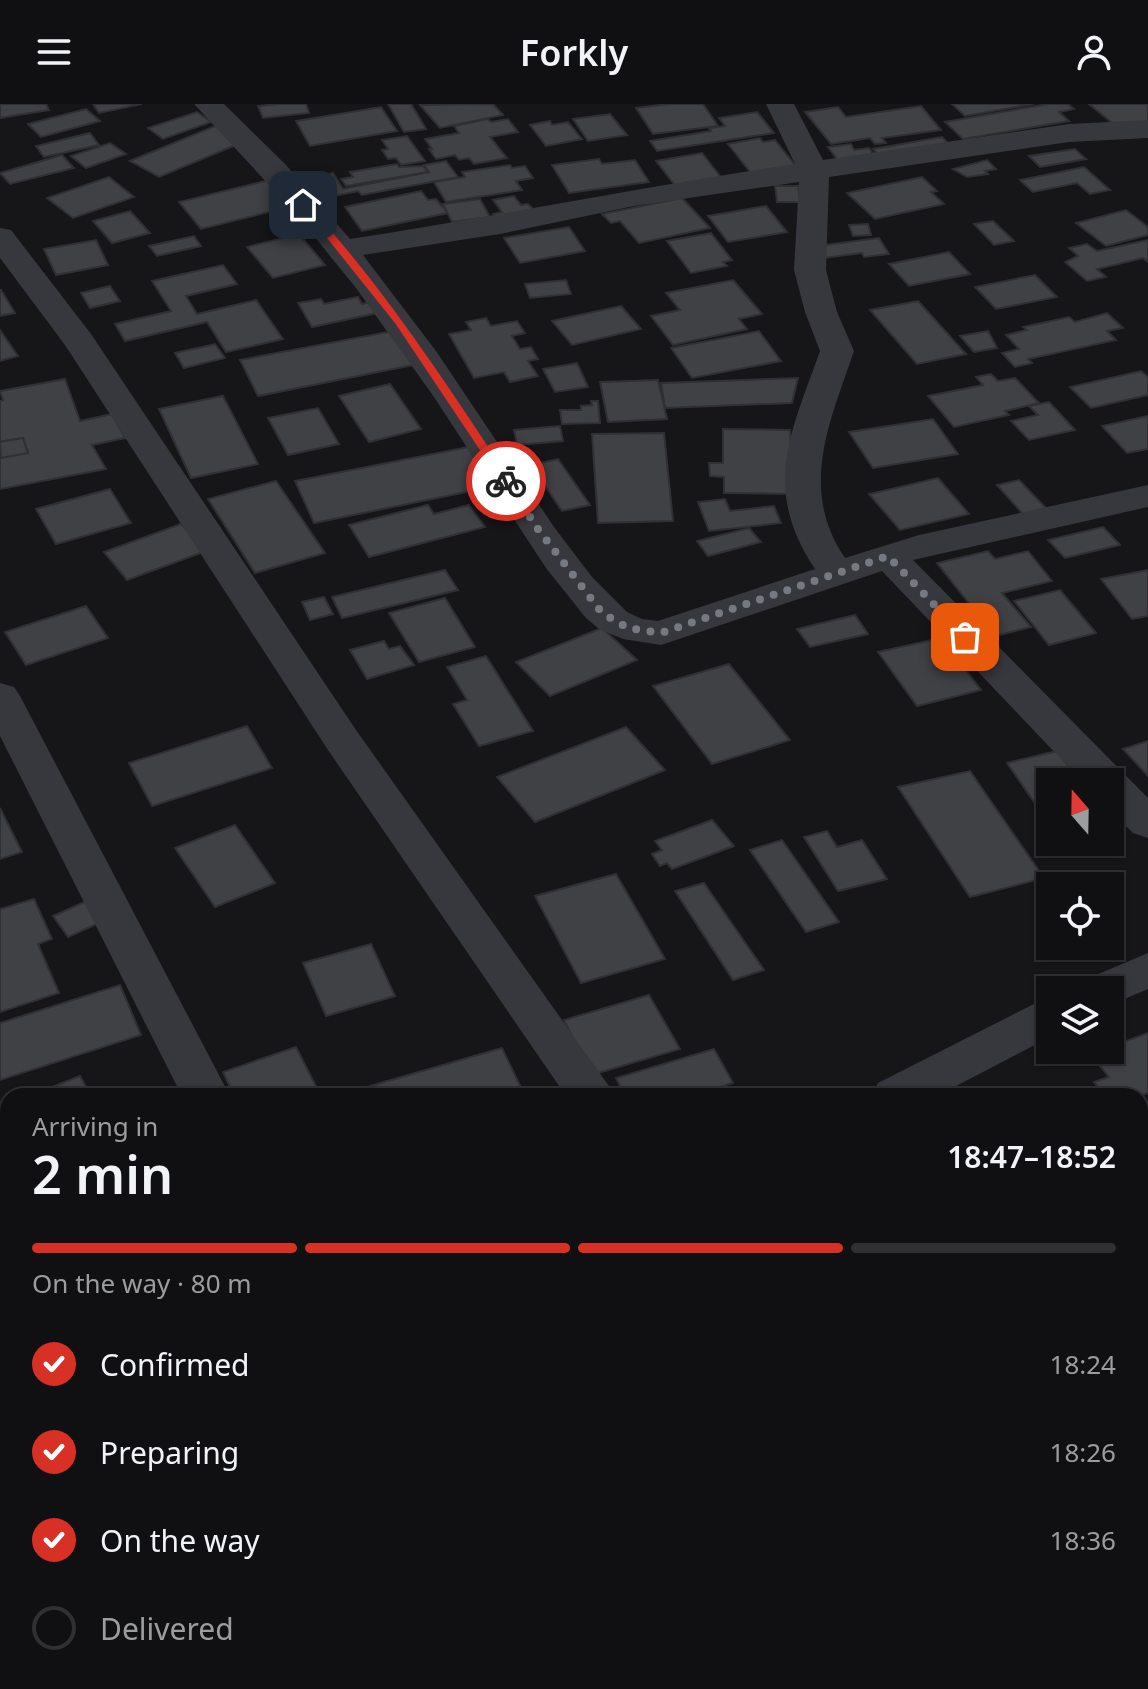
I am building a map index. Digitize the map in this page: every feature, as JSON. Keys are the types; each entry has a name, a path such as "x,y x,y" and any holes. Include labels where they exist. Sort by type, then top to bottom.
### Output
{"street":[{"path":"208,104 343,249 399,321 538,529 602,613 628,628 661,633 888,556 991,528 1148,496"},
{"path":"780,104 814,172 810,270 817,301 837,351 816,413 803,468 802,500 811,532 837,574"},
{"path":"343,249 500,225 634,197 1069,133 1148,129"},
{"path":"0,237 79,341 342,740 586,1088"},
{"path":"888,556 1093,768"},
{"path":"0,696 202,1088"},
{"path":"1124,800 1148,823"},
{"path":"1124,981 1148,970"},
{"path":"910,1088 1036,1023"}],"building":[{"path":"0,104 46,104 49,110 0,118"},
{"path":"93,104 142,104 99,113"},
{"path":"306,104 309,113 263,118 258,106"},
{"path":"388,104 411,104 426,129 404,132"},
{"path":"493,104 503,115 440,128 420,105"},
{"path":"703,104 718,126 653,134 636,108"},
{"path":"952,104 1034,104 965,116"},
{"path":"1048,104 1068,104 1074,109 1059,112 1069,121 963,139 945,122"},
{"path":"1089,104 1148,104 1148,121 1117,127"},
{"path":"921,106 941,130 882,138 886,143 875,144 870,138 831,144 805,112 838,107 846,117"},
{"path":"381,107 397,131 310,146 296,121"},
{"path":"86,109 100,121 41,137 28,124"},
{"path":"197,112 211,122 163,139 148,128"},
{"path":"757,112 774,133 657,151 650,141 711,131 709,128 725,126 719,118"},
{"path":"610,114 627,135 588,141 573,119"},
{"path":"488,119 491,122 508,119 518,132 490,137 507,158 474,164 469,158 459,160 455,155 436,159 429,149 432,149 425,139 459,133 454,126"},
{"path":"550,121 552,125 568,122 582,139 546,146 530,125"},
{"path":"215,126 243,142 159,177 130,161"},
{"path":"90,133 99,145 44,157 36,146"},
{"path":"407,136 425,161 401,165 396,158 388,159 382,150 388,149 382,140"},
{"path":"942,137 953,149 884,161 873,149"},
{"path":"760,138 763,142 775,140 799,170 754,177 728,144"},
{"path":"110,143 126,154 86,168 71,156"},
{"path":"851,144 854,150 869,148 876,158 839,162 828,147"},
{"path":"1075,149 1086,159 1040,167 1029,156"},
{"path":"702,153 723,180 677,188 656,161"},
{"path":"62,155 74,168 10,184 0,173"},
{"path":"599,159 602,164 635,160 649,182 569,193 552,165"},
{"path":"987,160 996,169 985,171 988,174 967,177 953,169"},
{"path":"446,161 458,177 362,195 358,191 335,196 322,176 333,173 343,189 429,172 424,165"},
{"path":"397,164 399,167 423,166 428,172 346,186 341,179 353,177 350,172"},
{"path":"510,165 512,168 525,166 533,178 516,181 522,190 446,202 434,182 465,177 462,172"},
{"path":"1084,167 1110,190 1090,194 1077,183 1033,192 1020,180"},
{"path":"109,177 134,197 73,218 47,198"},
{"path":"922,177 937,191 931,192 944,204 875,219 847,193"},
{"path":"269,180 293,206 201,229 179,202"},
{"path":"775,186 798,186 800,202 777,202"},
{"path":"421,191 428,200 436,199 448,213 362,231 345,207"},
{"path":"514,196 521,205 528,204 536,212 498,220 493,214 502,212 493,200"},
{"path":"682,198 710,228 639,243 620,221 611,223 602,214"},
{"path":"480,199 490,217 452,222 443,204"},
{"path":"766,206 787,232 728,242 708,216"},
{"path":"1126,210 1148,227 1148,235 1106,246 1076,223"},
{"path":"130,211 150,233 112,243 93,221"},
{"path":"993,221 1014,241 994,245 974,224"},
{"path":"868,224 871,235 853,236 849,225"},
{"path":"569,227 585,251 520,263 504,238"},
{"path":"711,233 732,260 723,262 727,266 691,273 667,241"},
{"path":"299,234 325,265 273,278 247,247"},
{"path":"194,236 201,246 157,256 149,246"},
{"path":"879,238 889,254 864,257 862,253 824,258 817,246"},
{"path":"96,240 108,265 56,275 44,249"},
{"path":"1148,240 1148,262 1143,258 1097,269 1106,277 1087,281 1065,262 1078,256 1069,248 1087,244 1097,251"},
{"path":"949,252 970,274 909,286 889,264"},
{"path":"223,265 237,284 186,296 197,314 256,300 283,339 226,352 207,322 125,341 115,324 171,311 152,281"},
{"path":"1035,275 1057,297 996,309 975,287"},
{"path":"566,280 571,294 530,298 525,284"},
{"path":"733,280 762,314 739,319 747,329 673,345 651,316 680,310 666,293"},
{"path":"110,286 120,301 90,308 81,293"},
{"path":"1,290 15,313 0,316"},
{"path":"358,297 362,304 375,301 382,312 312,327 298,303 321,299 324,304"},
{"path":"918,301 966,354 917,364 870,310"},
{"path":"621,306 641,329 572,345 552,321"},
{"path":"1107,313 1123,328 1107,331 1116,340 1028,359 1032,363 1015,367 1002,353 1019,349 1006,335 1027,330 1023,327 1069,317 1075,322"},
{"path":"486,318 491,326 517,321 525,333 512,336 520,349 531,347 538,359 528,361 538,376 510,382 504,372 474,378 449,334 471,330 466,322"},
{"path":"0,330 18,356 0,361"},
{"path":"398,330 418,364 258,396 240,360"},
{"path":"759,331 781,361 692,378 671,348"},
{"path":"988,331 997,348 974,352 960,336"},
{"path":"215,344 225,358 184,368 175,353"},
{"path":"577,363 588,387 555,392 543,369"},
{"path":"1141,371 1148,377 1148,395 1091,408 1070,387"},
{"path":"991,374 998,381 1015,378 1039,403 1005,411 1009,415 954,427 928,396 983,385 976,377"},
{"path":"798,378 792,403 665,408 661,383"},
{"path":"65,379 80,421 112,414 125,438 92,445 106,469 0,489 0,456 28,453 23,438 0,442 0,401 3,400 0,391"},
{"path":"658,380 667,419 608,422 600,382"},
{"path":"390,384 421,429 369,442 339,396"},
{"path":"223,396 258,464 191,478 159,409"},
{"path":"591,401 598,401 600,423 562,424 560,410 581,410 581,406 592,405"},
{"path":"1049,402 1075,430 1029,440 1011,421 1038,415 1029,406"},
{"path":"318,408 339,444 288,455 268,418"},
{"path":"1148,416 1148,449 1127,453 1102,426"},
{"path":"933,419 958,454 873,468 849,432"},
{"path":"560,426 563,441 517,445 514,430"},
{"path":"723,429 790,430 793,494 724,493 724,477 710,476 709,463 723,463"},
{"path":"664,433 673,521 598,523 592,434"},
{"path":"23,438 28,453 1,458 0,442"},
{"path":"468,447 491,487 314,523 295,481"},
{"path":"558,459 590,505 562,511 531,465"},
{"path":"938,478 969,514 900,530 869,494"},
{"path":"1019,480 1046,508 1023,514 997,485"},
{"path":"276,481 325,553 255,573 208,499"},
{"path":"110,489 131,523 56,544 36,509"},
{"path":"725,499 730,511 774,506 781,523 709,531 698,502"},
{"path":"428,505 434,514 469,505 485,527 369,557 349,525"},
{"path":"181,524 206,551 127,580 104,552"},
{"path":"1103,527 1120,545 1065,558 1048,540"},
{"path":"749,528 761,542 708,556 697,541"},
{"path":"988,551 995,559 1028,551 1052,581 1002,593 1031,627 995,636 937,563"},
{"path":"445,570 458,590 342,618 332,597"},
{"path":"1148,570 1148,616 1132,619 1101,579"},
{"path":"1060,590 1096,633 1049,645 1014,601"},
{"path":"324,597 333,614 310,620 302,602"},
{"path":"445,598 475,647 419,662 389,613"},
{"path":"86,606 108,638 26,665 5,632"},
{"path":"855,615 868,634 810,647 797,629"},
{"path":"602,628 637,660 550,696 516,662"},
{"path":"941,638 981,690 917,706 878,652"},
{"path":"384,641 389,649 400,646 414,665 367,679 350,650"},
{"path":"486,656 533,731 479,746 453,704 467,700 447,667"},
{"path":"729,664 790,740 712,764 653,686"},
{"path":"247,726 272,768 152,806 129,763"},
{"path":"626,727 665,770 535,822 497,777"},
{"path":"1148,741 1148,776 1123,749"},
{"path":"1057,751 1070,768 1036,768 1036,805 1007,763"},
{"path":"970,771 1040,872 1036,872 1036,880 970,897 898,787"},
{"path":"0,808 22,852 0,859"},
{"path":"712,820 734,846 672,869 667,863 660,866 652,854 662,850 655,841"},
{"path":"235,825 275,883 215,907 175,848"},
{"path":"827,831 837,847 862,840 887,879 838,891 804,837"},
{"path":"782,840 839,922 806,932 750,850"},
{"path":"616,874 665,959 581,983 535,896"},
{"path":"704,883 764,970 733,980 675,891"},
{"path":"34,899 52,939 38,944 59,993 0,1012 0,909"},
{"path":"91,899 108,919 68,937 53,916"},
{"path":"371,944 395,996 326,1016 303,963"},
{"path":"120,985 141,1035 0,1080 0,1023"},
{"path":"649,995 680,1049 591,1075 564,1020"},
{"path":"1148,1033 1148,1088 1099,1088 1094,1082 1109,1077 1098,1064 1124,1064 1124,1042"},
{"path":"296,1047 317,1088 230,1088 223,1072"},
{"path":"502,1048 521,1088 363,1088"},
{"path":"714,1049 733,1083 716,1088 621,1088 616,1078"},
{"path":"80,1076 87,1088 49,1088"}],"way so far":[{"path":"506,481 602,613 628,628 661,633 888,556 965,637"}],"route":[{"path":"303,205 343,249 399,321 506,481"}]}
